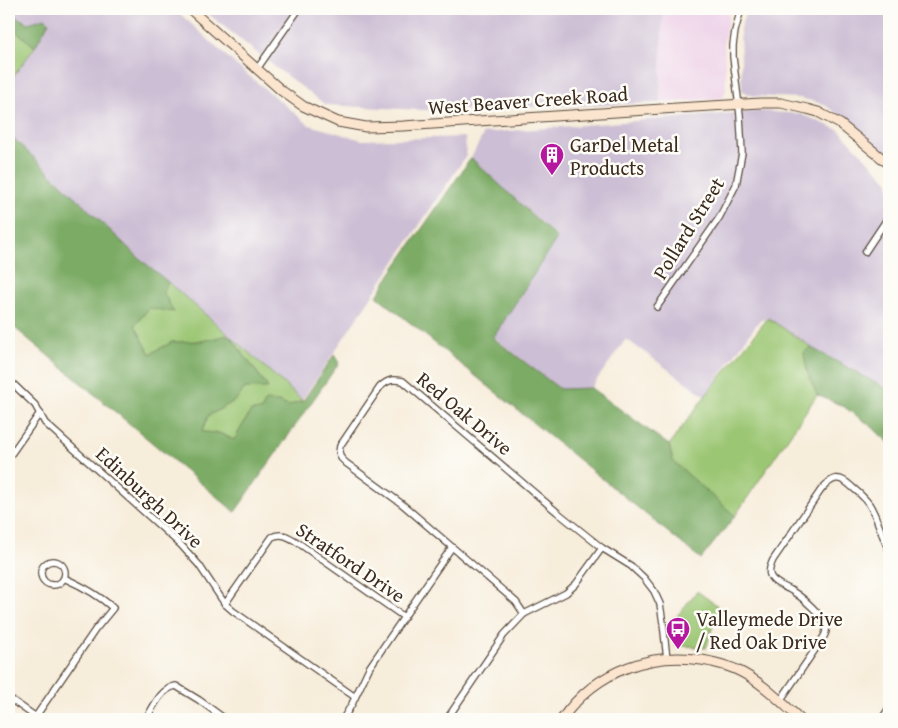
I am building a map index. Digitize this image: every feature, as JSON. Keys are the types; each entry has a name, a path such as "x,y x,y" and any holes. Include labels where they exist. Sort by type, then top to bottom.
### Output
{"street":[{"name":"West Beaver Creek Road","path":"190,9 282,91 303,106 338,122 366,126 403,126 739,104 781,103 807,108 840,124 889,164"},
{"path":"257,69 299,9"},
{"name":"Pollard Street","path":"657,307 719,218 736,186 742,153 733,45 741,9"},
{"path":"865,252 889,216"},
{"name":"Edinburgh Drive","path":"9,380 36,405 45,423 181,546 199,565 225,604 356,697"},
{"name":"Red Oak Drive","path":"524,614 516,602 402,504 341,458 340,446 380,387 387,381 404,382 557,512 602,548 631,566 644,578 654,591 660,604 667,658"},
{"path":"9,457 40,413"},
{"path":"780,701 823,638 826,627 822,618 800,596 771,578 770,568 773,560 827,483 835,478 840,478 863,496 873,511 889,550"},
{"name":"Stratford Drive","path":"225,604 272,537 282,534 297,542 404,617"},
{"path":"343,719 370,668 452,547"},
{"path":"447,719 504,635 524,614 566,592 576,584 602,548"},
{"path":"52,560 56,561 63,566 64,578 59,584 47,584 41,578 40,570 44,563 52,560"},
{"path":"9,698 35,718 95,630 113,608 80,584 64,578"},
{"path":"562,719 582,695 606,677 643,661 667,658 688,658 723,665 737,670 750,677 800,719"},
{"path":"146,719 162,695 167,690 176,686 225,719"},
{"path":"882,719 889,708"}],"shaded area":[{"path":"9,9 175,9 236,65 309,125 362,140 465,137 466,156 302,400 139,258 9,134 9,82 35,47 49,22 45,18 28,24 10,14"},
{"path":"202,9 663,9 660,103 422,110 326,105"},
{"path":"663,9 715,9 729,14 724,41 726,89 722,95 724,98 660,103"},
{"path":"747,9 889,9 889,156 846,119 823,104 801,98 754,96 742,91 740,29"},
{"path":"760,111 800,114 839,130 889,182 889,390 810,347 768,318 759,321 705,396 626,339 591,388 560,389 493,337 557,237 471,158 484,133"}],"green space":[{"path":"9,13 28,23 45,18 49,22 35,47 9,25"},
{"path":"9,25 35,47 9,82"},
{"path":"9,134 139,258 168,282 163,292 174,312 149,308 135,325 150,354 172,342 202,341 229,335 268,388 245,388 236,400 208,416 202,432 219,433 234,440 251,411 262,410 265,401 279,402 288,406 303,401 334,355 339,363 235,512 9,323"},
{"path":"471,158 557,238 493,338 560,389 591,388 669,445 673,461 735,516 701,559 377,296"},
{"path":"168,282 229,335 202,341 172,342 150,354 135,325 163,292"},
{"path":"768,318 810,347 804,353 807,371 817,395 735,516 673,461 669,445 705,396"},
{"path":"229,335 303,401 288,406 279,402 262,411 251,411 234,440 219,433 201,432 208,416 236,400 245,388 268,387"},
{"path":"810,347 889,390 889,443 871,426 843,406 817,395 807,371 804,353"},
{"path":"697,591 719,607 706,648 675,645 674,620"}],"place":[{"name":"GarDel Metal Products","path":"552,176"},
{"name":"Valleymede Drive / Red Oak Drive","path":"678,650"}]}
